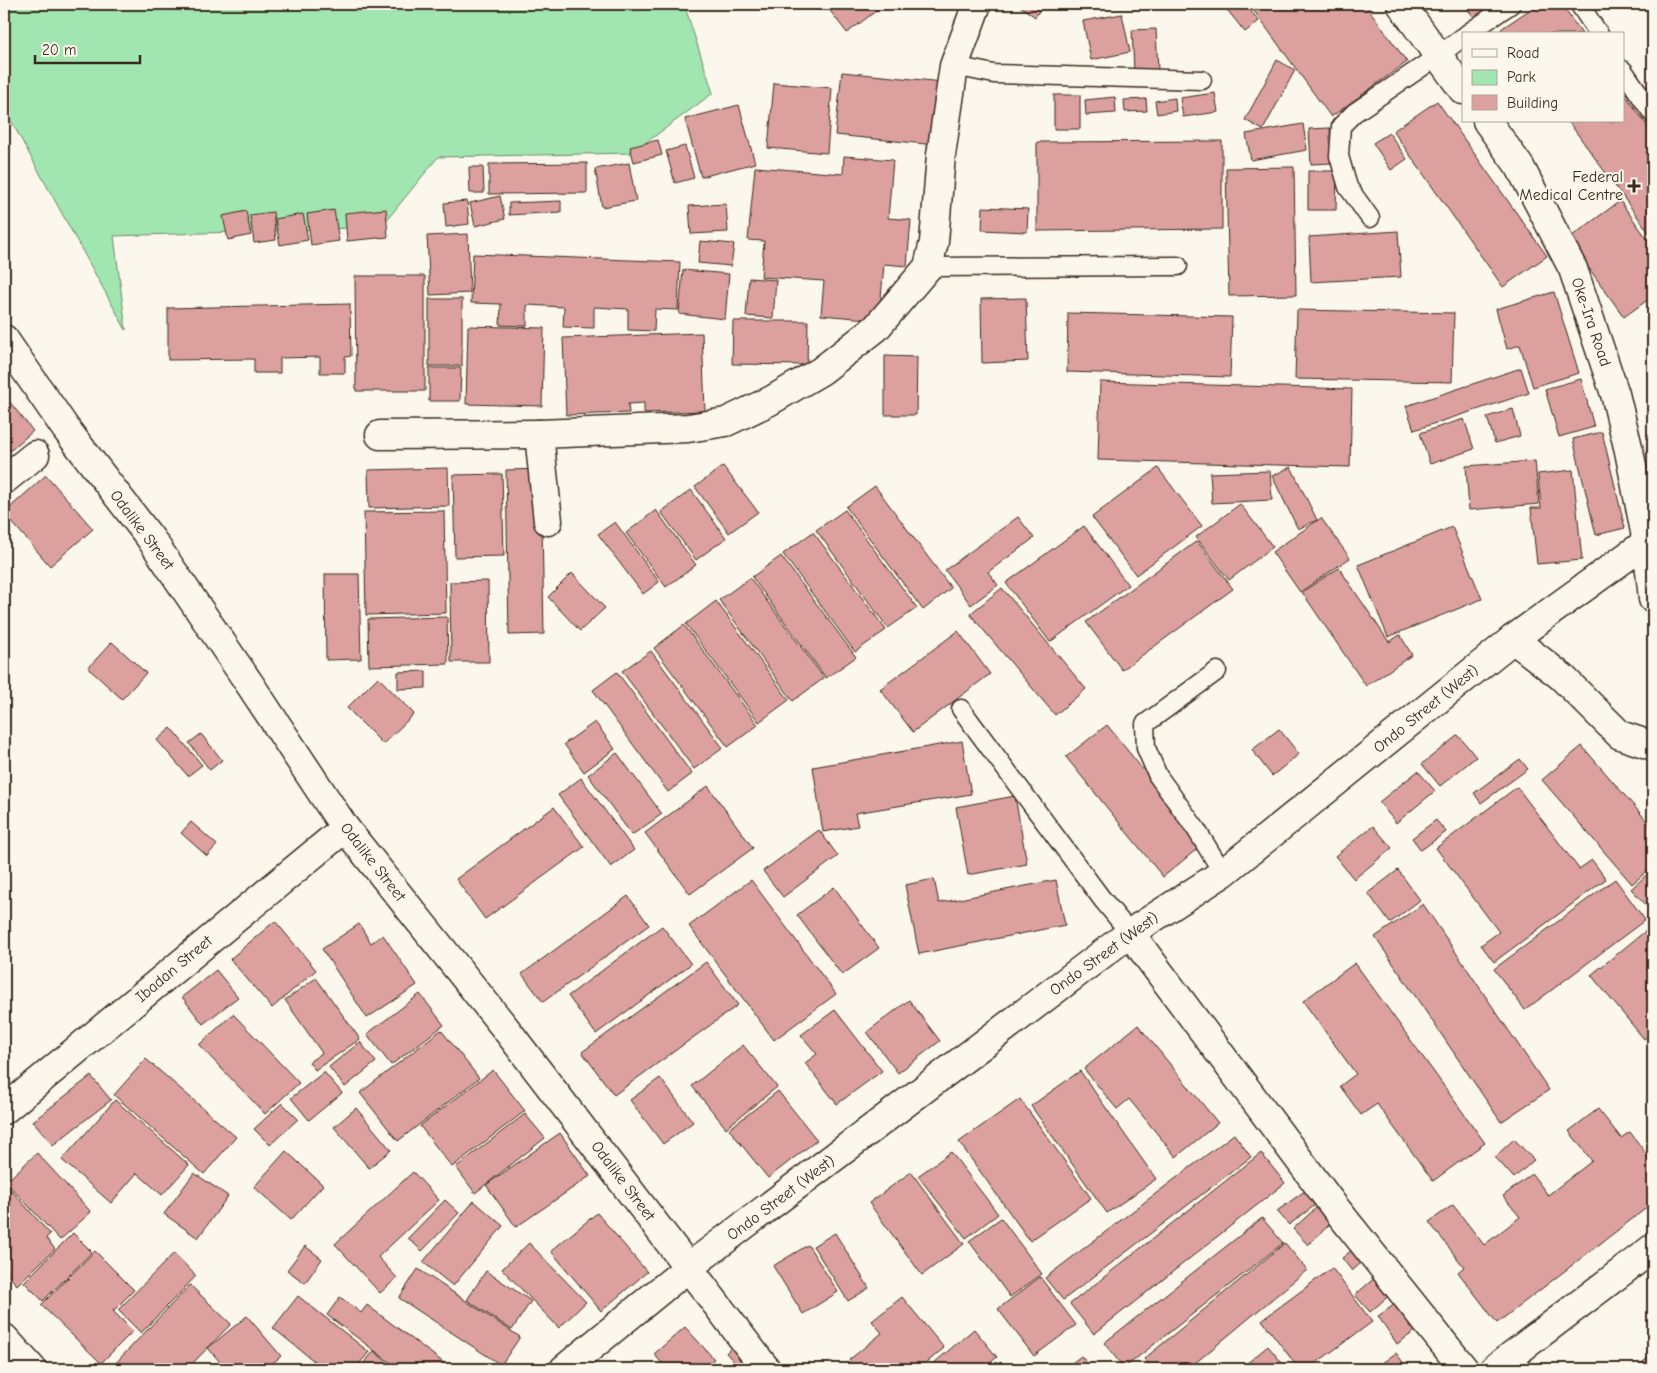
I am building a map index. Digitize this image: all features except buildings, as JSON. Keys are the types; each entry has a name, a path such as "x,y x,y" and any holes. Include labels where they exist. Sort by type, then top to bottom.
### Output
{"street":[{"path":"380,434 539,434 688,428 726,422 770,401 821,371 876,328 928,267 934,242 941,155 954,66 977,4"},
{"path":"1401,4 1462,89"},
{"name":"Oke-Ira Road","path":"1488,122 1520,166 1573,269 1615,394 1629,451 1647,542 1653,599"},
{"name":"Odalike Street","path":"4,339 66,429 152,539 250,683 345,828 506,1029 766,1369"},
{"path":"539,434 548,520"},
{"path":"4,480 35,455"},
{"name":"Ondo Street (West)","path":"564,1369 689,1267 1130,933 1223,873 1513,639 1647,542"},
{"path":"1513,639 1562,677 1620,735 1653,746"},
{"name":"Ibadan Street","path":"4,1110 345,828"},
{"path":"1130,933 1327,1197 1464,1369"},
{"path":"1494,1369 1653,1248"},
{"path":"4,1338 32,1369"}],"lane":[{"path":"1470,32 1511,4"},
{"path":"1578,4 1598,32"},
{"path":"1370,218 1348,187 1339,156 1341,126 1354,113 1462,38"},
{"path":"954,66 994,74 1202,80"},
{"path":"1624,71 1653,114"},
{"path":"928,267 1178,266"},
{"path":"1217,671 1145,724 1146,748 1158,776 1196,829 1223,873"},
{"path":"962,709 1102,899 1130,933"}],"green space":[{"path":"4,4 684,4 713,93 632,153 438,157 381,227 114,236 126,330 4,108"}],"place":[{"name":"Federal Medical Centre","path":"1634,186"}]}
